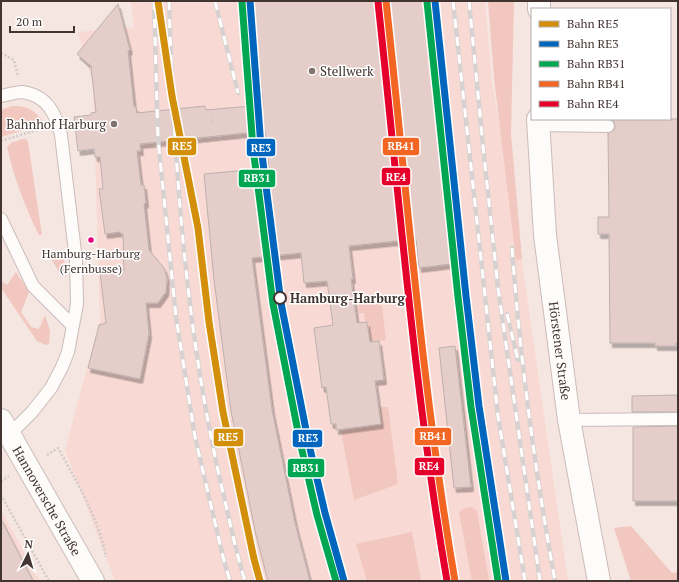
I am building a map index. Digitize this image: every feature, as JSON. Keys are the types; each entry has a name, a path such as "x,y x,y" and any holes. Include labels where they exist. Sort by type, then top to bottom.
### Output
{"street":[{"name":"Hörstener Straße","path":"538,122 544,235 569,420 599,581"},
{"name":"Hannoversche Straße","path":"5,427 93,581"}],"lane":[{"path":"1,96 21,92 36,96 49,106 58,123 61,135 76,260 76,304 68,352 62,367 51,388 32,412 5,427"},
{"path":"538,122 582,126 608,126"},
{"path":"1,219 33,286 72,325"},
{"path":"569,420 678,419"}],"path":[{"path":"1,54 14,60 21,92"},
{"path":"212,116 213,122"},
{"path":"1,141 58,123"},
{"path":"1,495 49,581"}],"shaded area":[{"path":"131,1 485,1 492,82 518,234 568,581 115,581 65,450 100,320 93,84 78,32 134,27"},
{"path":"488,1 514,1 511,134 522,259 516,260 494,78"},
{"path":"12,106 27,108 35,112 44,124 1,137 1,110"},
{"path":"26,139 28,142 42,235 39,235 29,214 13,170 7,147 11,143"},
{"path":"46,250 64,258 66,277 62,277"},
{"path":"16,272 29,292 21,312 31,327 39,329 45,315 50,331 49,344 46,345 37,341 1,288 1,281 7,285"},
{"path":"365,301 377,302 382,306 386,340 370,342 368,322 365,322 364,313 359,313 358,304"},
{"path":"379,407 388,407 398,484 354,500 341,431 381,424"},
{"path":"471,507 477,511 489,581 472,581 459,513 462,509"},
{"path":"1,510 40,581 1,581"},
{"path":"631,526 672,573 678,572 678,581 631,581 614,528"},
{"path":"412,532 421,581 367,581 356,544"}],"building":[{"path":"253,1 430,1 458,263 419,268 416,239 349,246 353,279 351,279 357,323 367,322 370,342 379,341 384,380 375,381 381,424 336,430 336,424 331,424 326,387 322,388 314,328 333,325 327,281 304,283 301,253 252,258 272,410 295,523 310,581 268,581 256,535 231,411 214,280 204,174 269,168 265,131 140,144 141,151 137,151 141,185 144,185 146,203 144,204 149,250 164,268 167,278 166,292 158,303 146,303 149,334 140,379 88,368 99,325 106,323 100,272 124,270 123,234 120,232 105,234 99,189 103,189 100,157 95,157 94,149 78,151 74,117 91,115 91,113 96,112 91,66 77,54 118,4 130,50 128,51 134,107 136,107 137,113 205,106 206,110 263,105"},
{"path":"678,119 678,343 676,343 676,346 655,346 655,343 610,343 609,234 598,234 598,217 609,217 608,133 614,130 614,122 611,120"},
{"path":"455,346 471,487 454,488 439,348"},
{"path":"678,395 678,412 632,412 632,396"},
{"path":"678,426 678,501 633,501 633,427"},
{"path":"1,519 33,581 1,581"}],"railway":[{"path":"154,1 158,139 176,317 195,437 230,581"},
{"path":"169,1 178,183 190,304 198,365 209,425 232,533 245,581"},
{"path":"215,1 238,93"},
{"path":"453,1 498,416 525,581"},
{"path":"469,1 498,288 540,581"},
{"path":"512,248 519,331 529,415 555,581"},
{"path":"507,314 518,360"}],"rail line":[{"name":"RE5","path":"158,1 172,96 198,228 209,322 223,412 260,581"},
{"name":"RE3","path":"250,1 261,147 281,303 308,440 325,513 344,581"},
{"name":"RB41","path":"386,1 424,364 443,509 455,581"},
{"name":"RE3","path":"435,1 479,406 506,581"},
{"name":"RB31","path":"242,2 253,148 273,304 300,442 317,515 336,581"},
{"name":"RE4","path":"378,2 416,364 435,509 447,581"},
{"name":"RB31","path":"427,2 471,407 498,581"}],"place":[{"name":"Stellwerk","path":"312,71"},
{"name":"Bahnhof Harburg","path":"114,124"},
{"name":"Hamburg-Harburg (Fernbusse)","path":"91,240"},
{"name":"Hamburg-Harburg","path":"280,298"}]}
